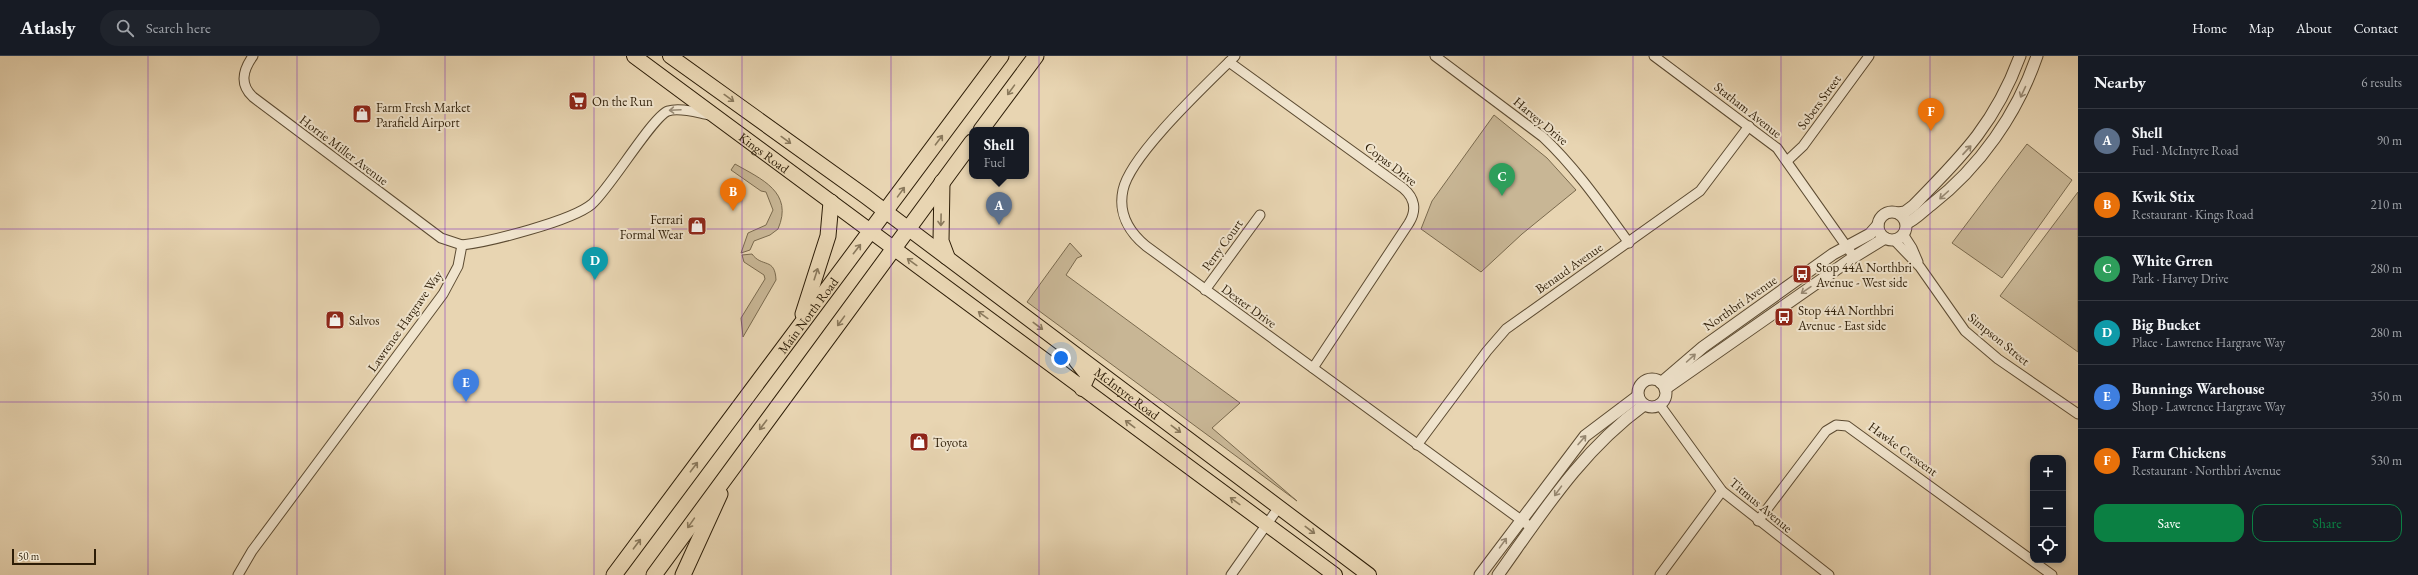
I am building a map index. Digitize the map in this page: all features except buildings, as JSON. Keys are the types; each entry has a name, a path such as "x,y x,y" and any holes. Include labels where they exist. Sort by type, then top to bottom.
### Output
{"highway":[{"name":"Main North Road","path":"614,575 1002,56"},
{"path":"983,127 1036,56"},
{"path":"654,575 730,469 969,146"},
{"path":"942,182 941,241 946,257"},
{"path":"800,325 828,236 831,202"},
{"path":"683,575 730,469"}],"main road":[{"name":"Kings Road","path":"634,56 893,249"},
{"name":"Kings Road","path":"670,56 885,212"},
{"name":"McIntyre Road","path":"885,212 1369,575"},
{"name":"McIntyre Road","path":"893,249 1335,575"},
{"path":"1060,342 1088,376 1082,388"}],"street":[{"name":"Horrie Miller Avenue","path":"253,56 246,66 243,78 248,92 253,97 440,238 462,245"},
{"name":"Harvey Drive","path":"1435,56 1543,136 1558,150 1579,175 1629,243"},
{"name":"Statham Avenue","path":"1654,56 1777,148 1854,257"},
{"name":"Sobers Street","path":"1787,161 1803,146 1868,56"},
{"path":"2020,56 2008,87 1974,143 1913,206 1905,212 1885,213 1880,218 1878,225 1880,234 1894,237 1906,223 1944,195 1984,152 2016,106 2037,56"},
{"name":"Dexter Drive","path":"1232,59 1165,128 1130,172 1123,190 1123,211 1134,235 1205,290 1532,528"},
{"name":"Copas Drive","path":"1232,59 1403,188 1412,198 1414,204 1413,216 1409,223 1313,368"},
{"path":"462,245 503,237 568,216 591,204 633,153 656,120 668,111 681,110 714,115"},
{"name":"Benaud Avenue","path":"1417,445 1487,351 1506,329 1629,243 1700,191 1749,126"},
{"path":"1898,213 1904,217 1906,223"},
{"name":"Perry Court","path":"1205,290 1260,215"},
{"name":"Northbri Avenue","path":"1663,386 1703,347 1847,246 1870,234 1878,225"},
{"name":"Northbri Avenue","path":"1663,386 1854,257 1894,237"},
{"name":"Simpson Street","path":"1894,237 1920,267 1965,331 1998,358 2078,414"},
{"name":"Lawrence Hargrave Way","path":"238,575 252,551 443,294 458,266 462,245"},
{"path":"1653,379 1663,386 1664,398 1659,404 1652,407 1641,400 1639,388 1645,381 1653,379"},
{"path":"1480,575 1520,520 1585,436 1641,400"},
{"path":"1498,575 1573,471 1641,400"},
{"name":"Titmus Avenue","path":"1659,404 1722,491 1758,521 1829,575"},
{"name":"Hawke Crescent","path":"1758,521 1824,433 1836,425 1847,426 2052,575"},
{"path":"1660,575 1722,491"},
{"path":"1231,575 1278,507"}],"shaded area":[{"path":"1494,115 1547,158 1576,190 1522,234 1481,272 1421,229 1432,201"},
{"path":"2027,144 2072,180 2002,278 1952,243"},
{"path":"735,164 764,181 778,196 782,205 782,216 778,229 770,235 754,241 750,250 741,253 748,233 766,225 773,210 766,192 761,191 731,170"},
{"path":"2078,192 2078,352 2000,296"},
{"path":"1070,243 1082,256 1077,258 1066,275 1240,403 1212,428 1297,501 1027,302"},
{"path":"752,254 760,261 771,265 775,273 776,280 743,337 741,318 765,279 764,275 744,262 742,255"}],"place":[{"name":"On the Run","path":"578,101"},
{"name":"Farm Fresh Market Parafield Airport","path":"362,114"},
{"name":"Farm Chickens","path":"1931,131"},
{"name":"White Grren","path":"1502,196"},
{"name":"Kwik Stix","path":"733,211"},
{"name":"Shell","path":"999,225"},
{"name":"Ferrari Formal Wear","path":"697,226"},
{"name":"Stop 44A Northbri Avenue - West side","path":"1802,274"},
{"name":"Big Bucket","path":"595,280"},
{"name":"Stop 44A Northbri Avenue - East side","path":"1784,317"},
{"name":"Salvos","path":"335,320"},
{"name":"Bunnings Warehouse","path":"466,402"},
{"name":"Toyota","path":"919,442"}]}
